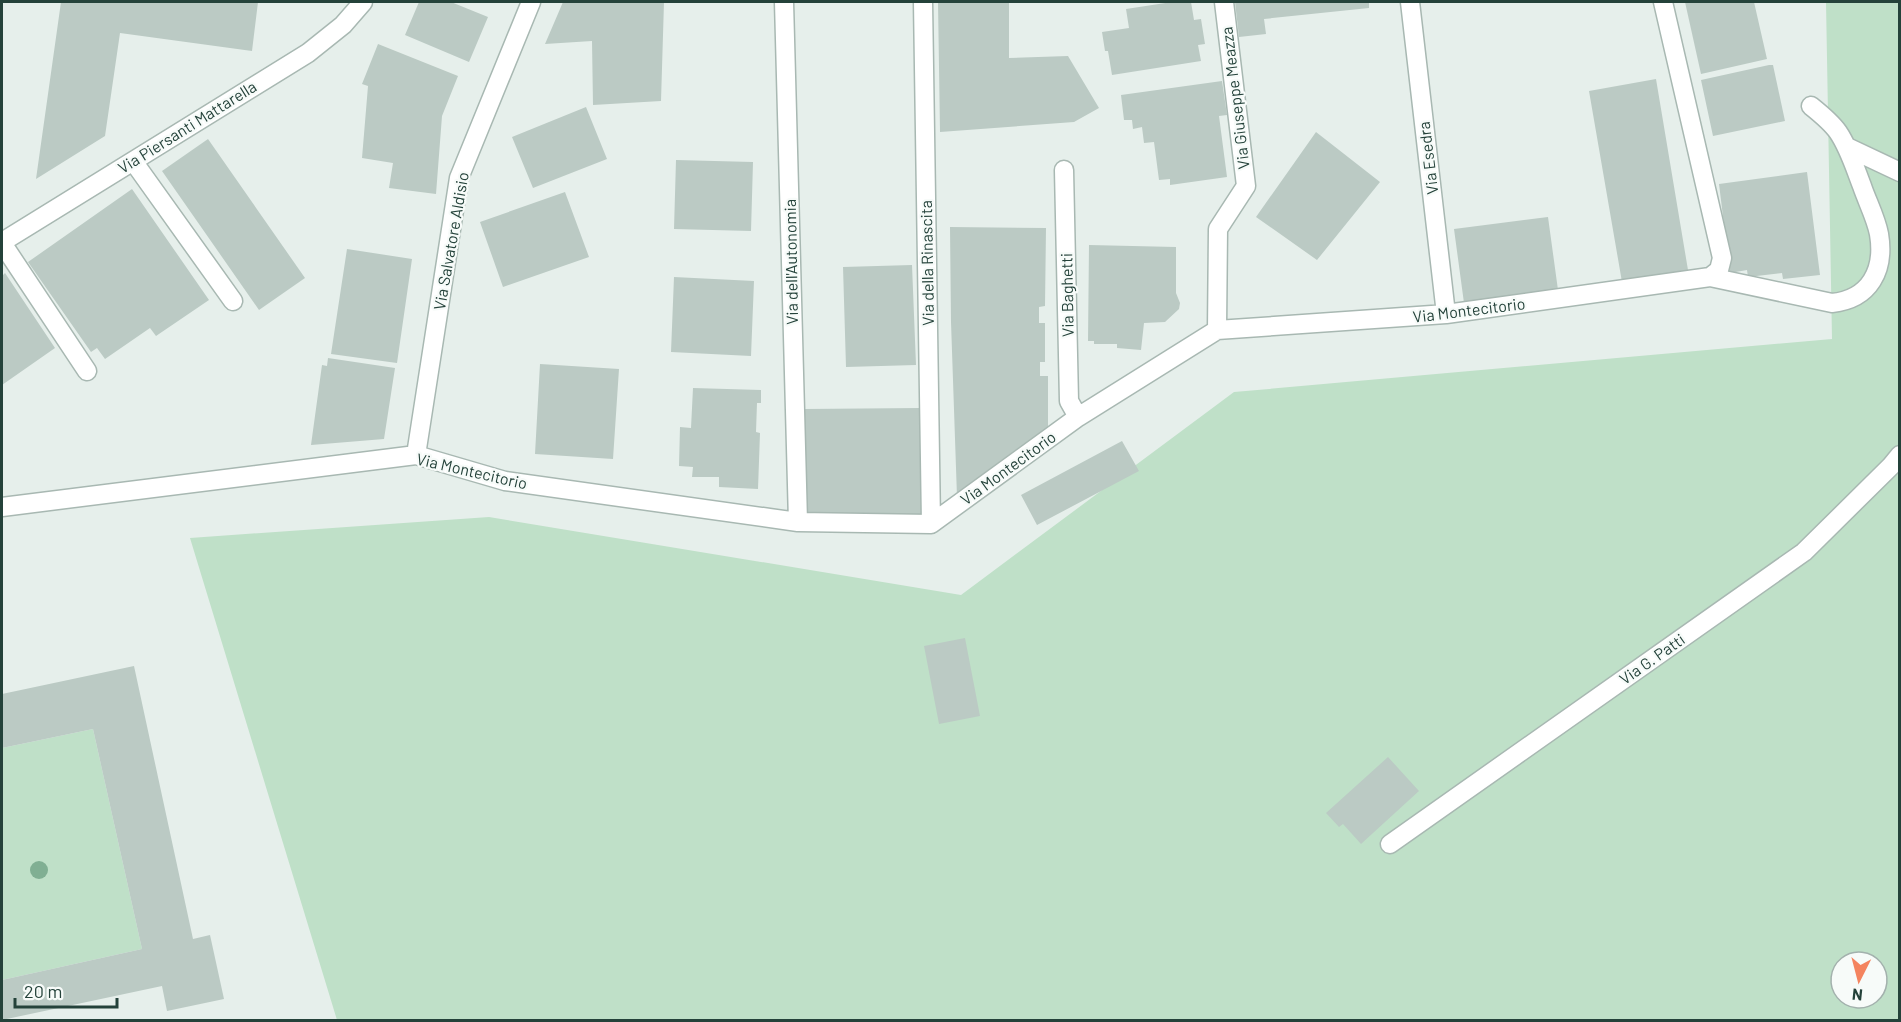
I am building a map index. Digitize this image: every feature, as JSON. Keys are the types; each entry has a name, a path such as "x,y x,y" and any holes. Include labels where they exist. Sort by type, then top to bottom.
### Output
{"street":[{"name":"Via Piersanti Mattarella","path":"2,243 308,53 343,25 363,2"},
{"name":"Via Salvatore Aldisio","path":"416,455 459,178 531,2"},
{"name":"Via dell'Autonomia","path":"784,2 798,522"},
{"name":"Via della Rinascita","path":"923,2 931,524"},
{"name":"Via Giuseppe Meazza","path":"1217,330 1218,229 1246,186 1224,2"},
{"name":"Via Esedra","path":"1410,2 1446,314"},
{"path":"1663,2 1722,258 1719,270 1710,277"},
{"path":"1710,277 1832,303 1846,301 1867,288 1875,275 1879,262 1878,231 1847,147 1828,121 1811,106"},
{"path":"1847,147 1899,172"},
{"path":"133,161 233,301"},
{"name":"Via Baghetti","path":"1064,170 1069,401 1078,417"},
{"path":"2,243 87,370"},
{"name":"Via Montecitorio","path":"2,507 416,455 505,481 798,522 931,524 1078,417 1217,330 1446,314 1710,277"},
{"name":"Via G. Patti","path":"1390,844 1804,552 1891,466 1899,455"}],"green space":[{"path":"1826,2 1899,2 1899,1020 337,1020 190,538 489,517 961,595 1234,392 1832,339"},
{"path":"93,729 142,949 2,980 2,748"}],"building":[{"path":"61,2 258,2 252,51 120,33 105,136 36,179"},
{"path":"419,2 451,2 488,17 469,62 405,35"},
{"path":"563,2 664,2 661,101 593,105 592,41 545,44"},
{"path":"938,2 1009,2 1009,58 1068,56 1099,108 1074,122 940,132"},
{"path":"1172,2 1191,2 1194,20 1201,19 1205,44 1198,45 1201,61 1112,75 1102,32 1129,28 1126,9"},
{"path":"1235,2 1369,2 1369,8 1264,19 1266,34 1239,37"},
{"path":"1685,2 1754,2 1767,59 1701,74"},
{"path":"378,44 458,76 442,116 436,194 389,188 393,163 362,158 368,86 362,84"},
{"path":"1773,65 1785,121 1713,136 1701,80"},
{"path":"1656,79 1688,270 1622,282 1589,91"},
{"path":"1222,81 1227,115 1219,116 1227,177 1170,185 1170,179 1159,180 1154,142 1144,143 1142,127 1133,129 1132,120 1124,120 1121,95"},
{"path":"586,107 607,159 533,188 512,137"},
{"path":"1316,132 1380,182 1317,260 1256,217"},
{"path":"208,139 305,278 259,310 162,171"},
{"path":"676,160 753,162 751,231 674,229"},
{"path":"1807,172 1820,275 1783,279 1782,273 1748,277 1747,270 1730,273 1719,184"},
{"path":"132,189 209,300 156,336 150,328 105,359 97,348 91,352 28,262"},
{"path":"565,192 589,257 503,287 480,222"},
{"path":"1548,217 1558,290 1464,303 1454,229"},
{"path":"950,227 1046,228 1045,306 1039,307 1039,323 1045,323 1045,362 1040,362 1040,376 1048,376 1048,434 957,497 951,322"},
{"path":"1089,245 1176,247 1176,293 1180,303 1179,309 1165,322 1144,323 1141,350 1117,348 1117,344 1094,344 1094,341 1088,341"},
{"path":"347,249 412,259 397,363 331,354"},
{"path":"912,265 916,365 846,367 843,267"},
{"path":"5,273 55,348 2,385 2,276"},
{"path":"674,277 754,281 751,356 671,352"},
{"path":"328,358 395,368 384,439 311,445 322,365 327,366"},
{"path":"540,364 619,369 613,459 535,454"},
{"path":"693,388 761,390 761,403 757,403 756,432 760,433 758,489 719,487 719,477 692,477 693,467 679,466 680,427 691,428"},
{"path":"920,408 921,515 805,516 805,409"},
{"path":"1122,441 1139,471 1037,525 1021,495"},
{"path":"965,638 980,716 939,724 924,646"},
{"path":"134,666 193,939 210,935 224,999 167,1011 162,986 2,1020 2,980 142,949 93,729 2,748 2,694"},
{"path":"1388,757 1419,791 1361,844 1343,824 1339,827 1326,813"}]}
